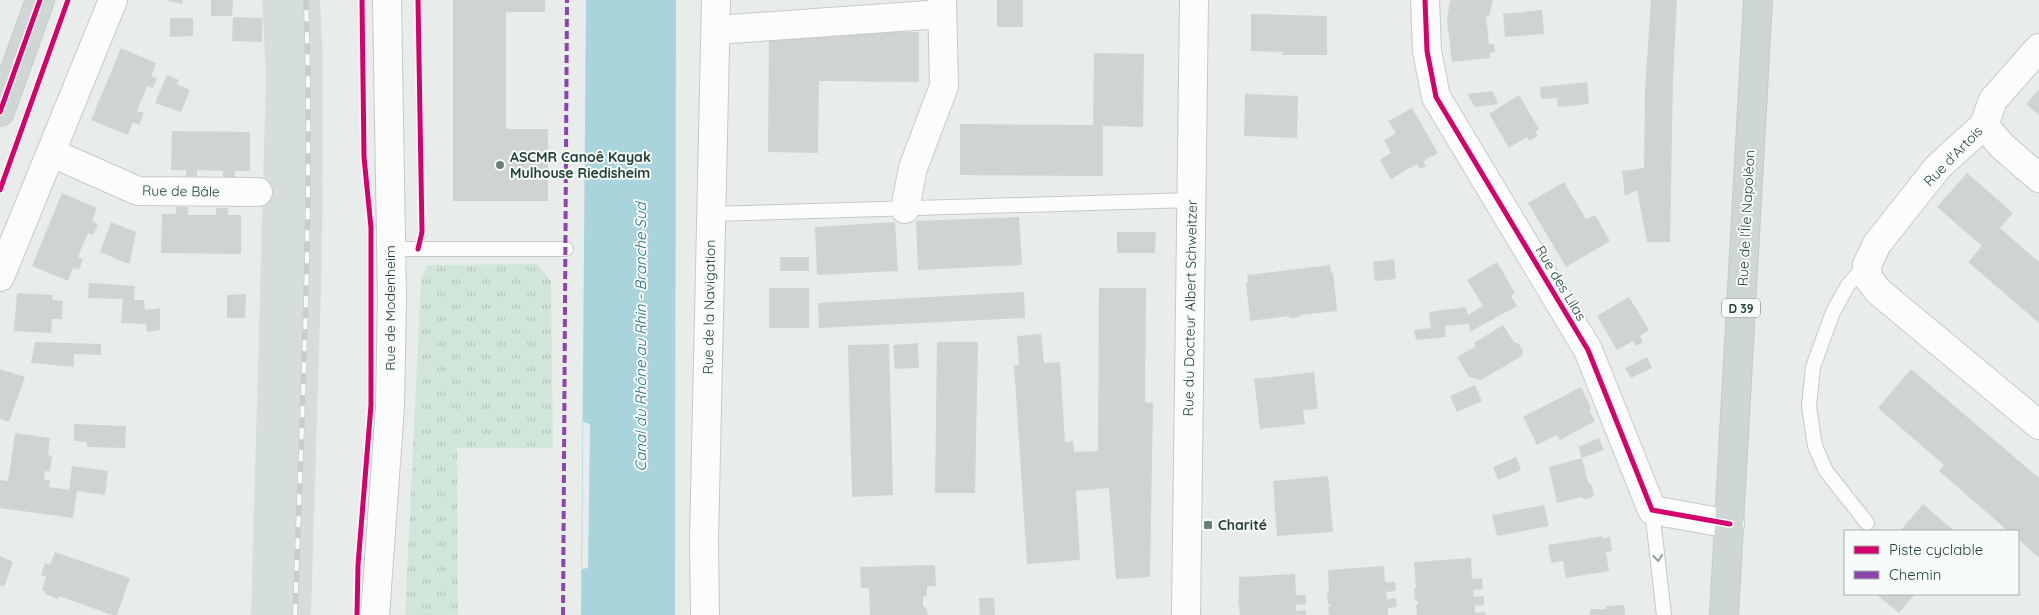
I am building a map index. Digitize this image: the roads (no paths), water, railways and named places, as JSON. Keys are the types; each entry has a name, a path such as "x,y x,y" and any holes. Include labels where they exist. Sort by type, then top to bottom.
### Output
{"main road":[{"path":"0,112 40,0"},
{"name":"Rue de l'Île Napoléon","path":"1724,615 1758,0"}],"street":[{"path":"0,277 114,0"},
{"name":"Rue de Modenheim","path":"375,615 390,407 392,298 387,0"},
{"name":"Rue de la Navigation","path":"705,615 704,541 716,0"},
{"name":"Rue du Docteur Albert Schweitzer","path":"1186,615 1194,0"},
{"name":"Rue des Lilas","path":"1425,0 1427,51 1436,96 1588,350 1652,510"},
{"path":"716,30 942,7 944,86 913,168 905,209"},
{"name":"Rue d'Artois","path":"1866,265 1877,244 1938,167 1984,124 1993,100 2039,48"},
{"path":"1984,124 2002,146 2039,178"},
{"name":"Rue de Bâle","path":"52,153 138,191 258,192"},
{"path":"1866,265 1868,278 1878,291 2039,425"},
{"path":"1652,510 1730,524"}],"lane":[{"path":"712,214 1192,200"},
{"path":"390,249 566,249"},
{"path":"1866,265 1848,285 1833,312 1812,367 1809,406 1815,446 1826,471 1867,523"},
{"name":"Rue des Lilas","path":"1652,510 1664,615"}],"water":[{"name":"Canal du Rhône au Rhin - Branche Sud","path":"586,0 676,0 675,615 581,615"}],"railway":[{"path":"295,615 307,231 308,77 306,0"}],"place":[{"name":"ASCMR Canoê Kayak Mulhouse Riedisheim","path":"500,165"},
{"name":"Charité","path":"1208,525"}]}
